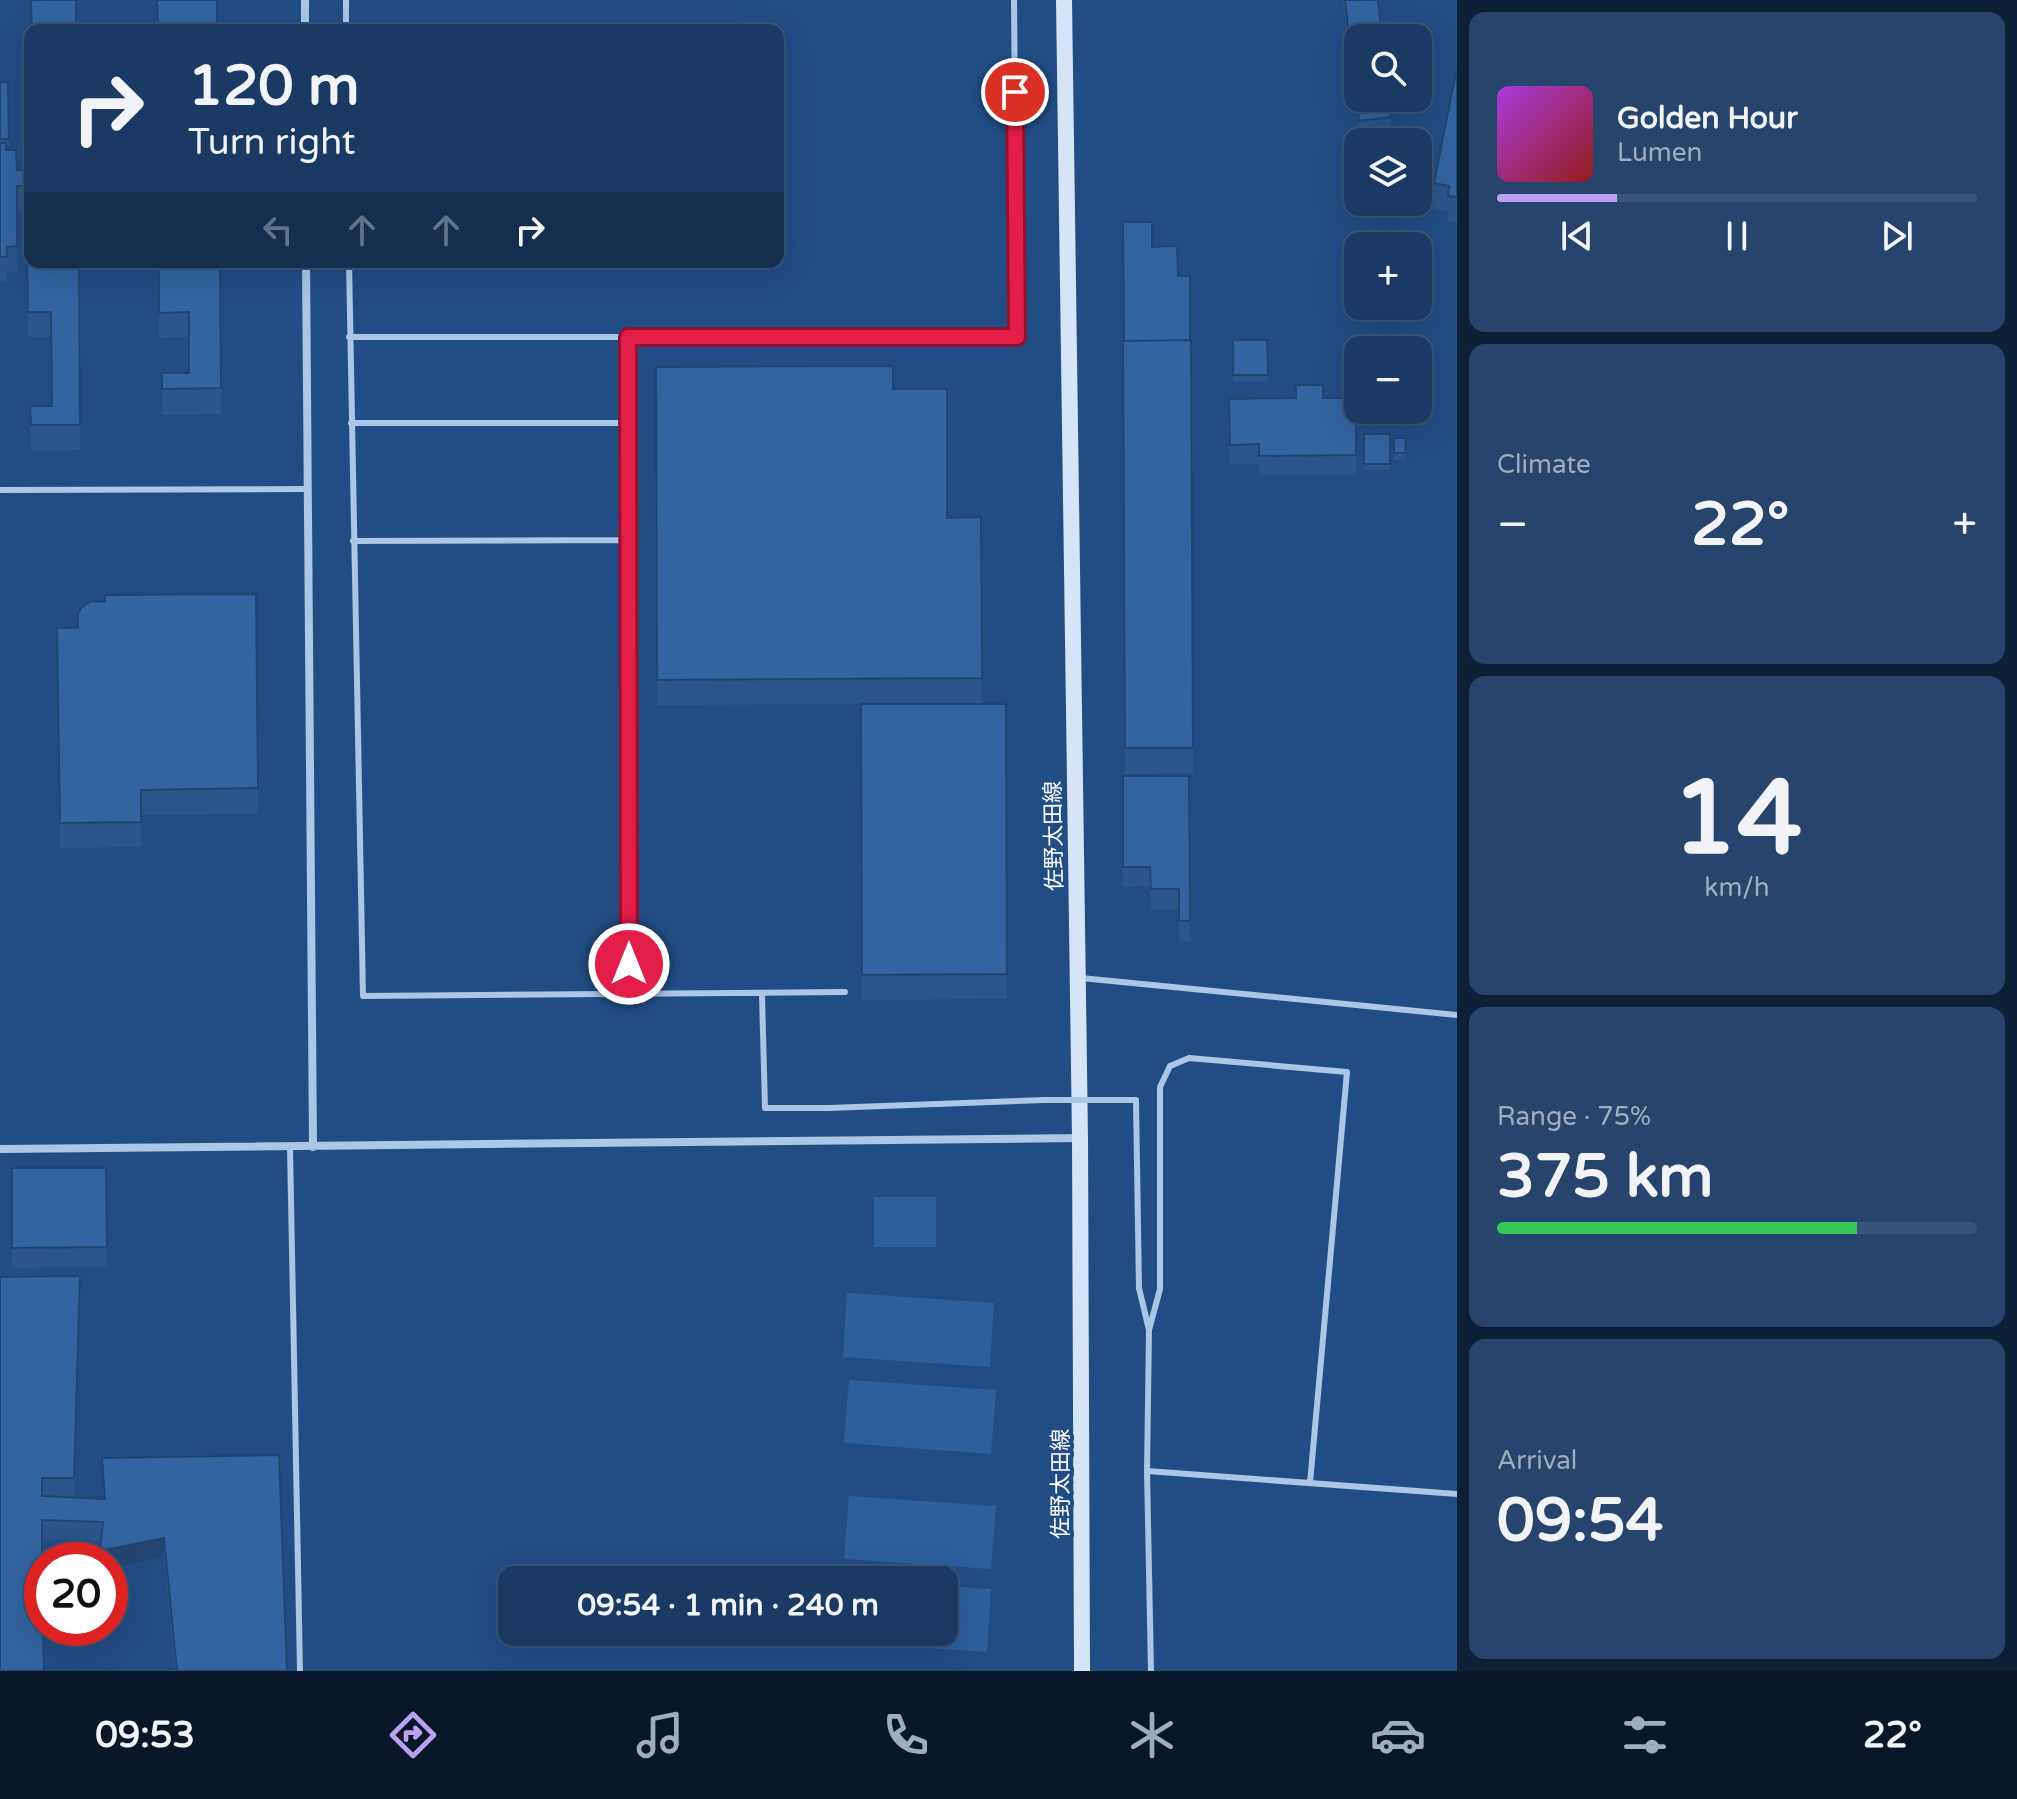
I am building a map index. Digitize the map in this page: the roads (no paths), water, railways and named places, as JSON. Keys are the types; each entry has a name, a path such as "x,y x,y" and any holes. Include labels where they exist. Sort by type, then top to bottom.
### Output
{"main road":[{"name":"佐野太田線","path":"1064,0 1080,1138 1082,1671"}],"street":[{"path":"305,0 305,24"},
{"path":"306,268 313,1147"},
{"path":"0,1149 1080,1138"}],"lane":[{"path":"346,0 346,24"},
{"path":"349,337 1017,337 1014,0"},
{"path":"349,268 363,996 845,992"},
{"path":"628,337 629,995"},
{"path":"351,423 627,423"},
{"path":"0,490 306,489"},
{"path":"353,541 628,540"},
{"path":"1077,978 1457,1015"},
{"path":"762,994 765,1108 1136,1100 1139,1288 1149,1330 1147,1471 1151,1671"},
{"path":"1149,1330 1160,1289 1160,1087 1170,1066 1189,1058 1347,1072 1310,1483"},
{"path":"290,1147 300,1671"},
{"path":"1147,1471 1457,1494"}]}
